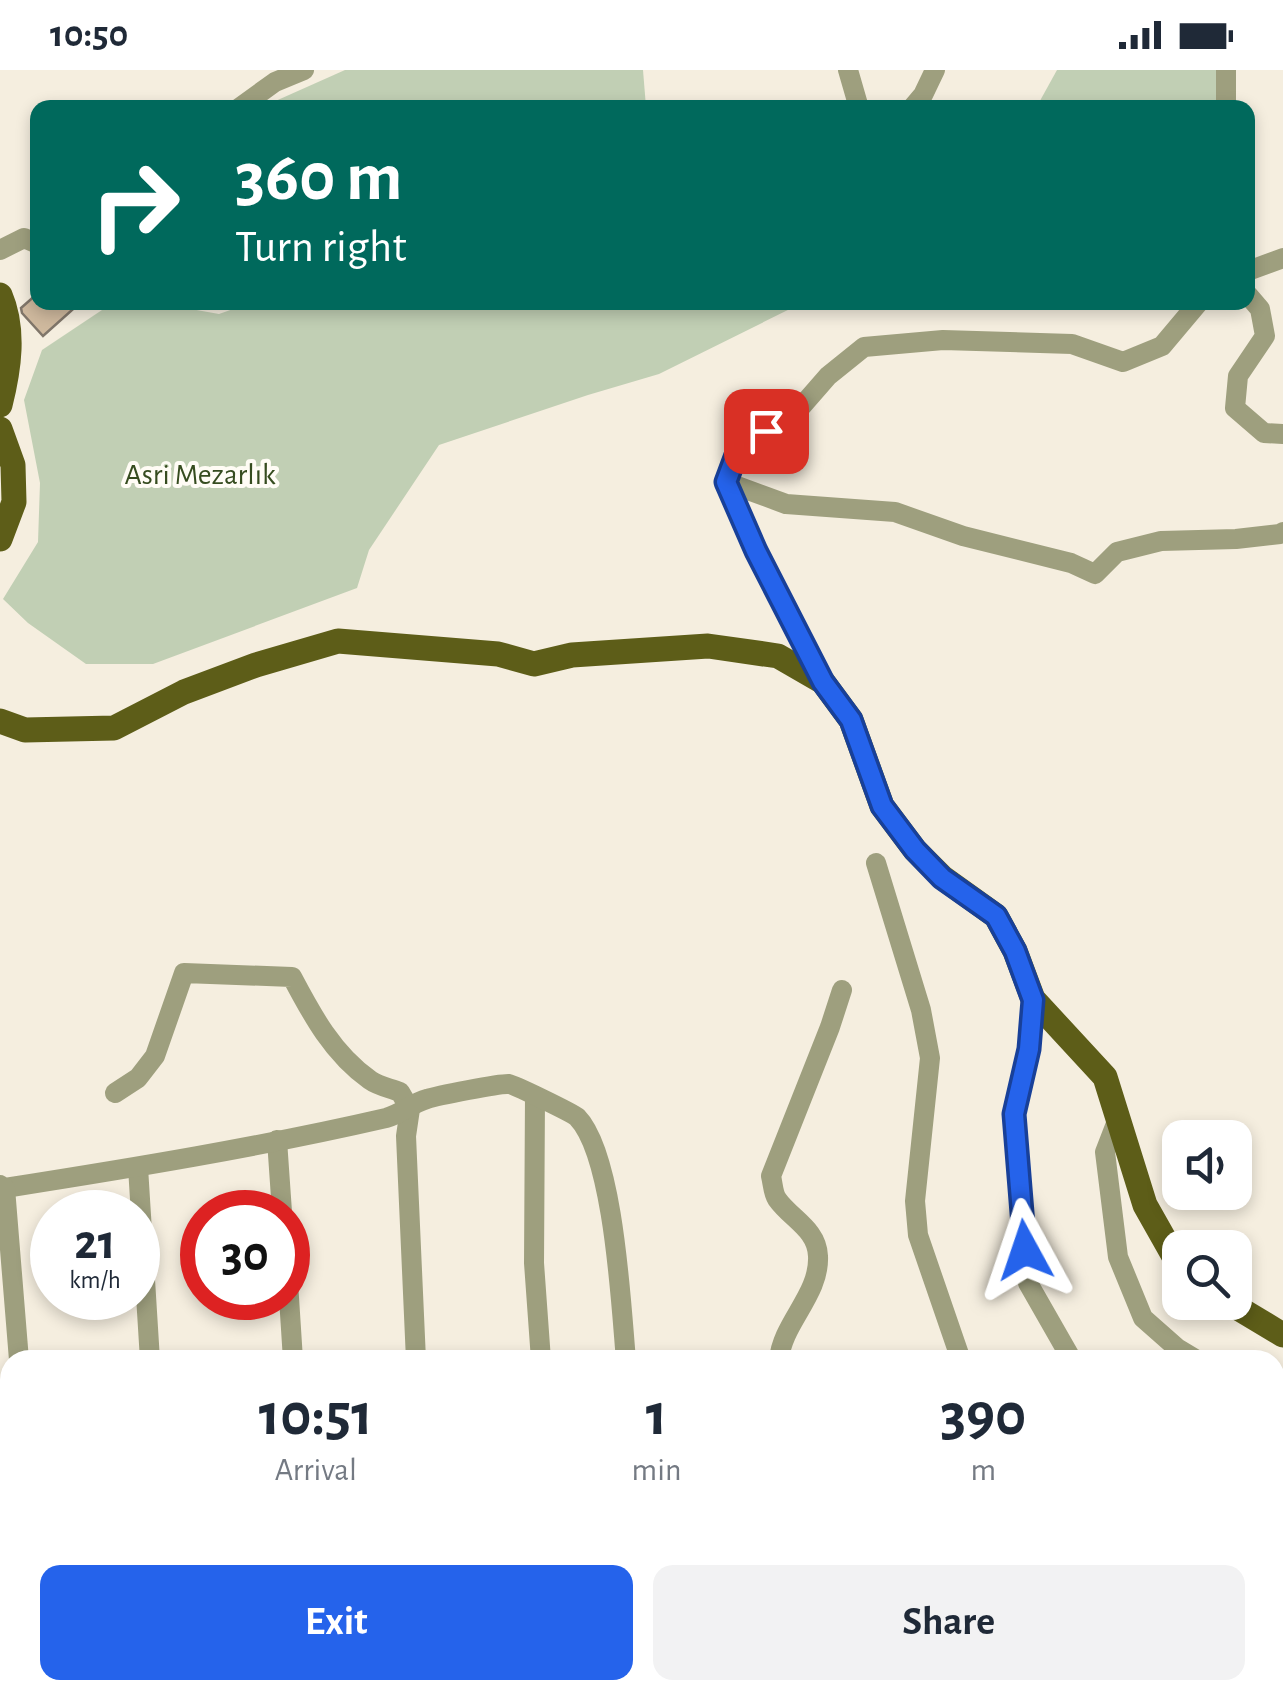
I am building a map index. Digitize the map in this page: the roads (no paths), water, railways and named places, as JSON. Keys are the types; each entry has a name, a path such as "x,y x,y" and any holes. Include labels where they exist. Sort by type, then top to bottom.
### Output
{"main road":[{"path":"0,296 9,315 8,373 0,405"},
{"path":"0,429 13,465 14,502 0,539"},
{"path":"0,721 25,730 114,728 184,692 338,640 498,654 534,664 572,655 708,646 778,656 823,682 851,720 882,806 942,878 996,916 1015,951 1033,1000 1104,1077 1146,1205 1162,1234"},
{"path":"1252,1316 1283,1335"}],"street":[{"path":"249,100 275,82 304,70"},
{"path":"848,70 857,100"},
{"path":"919,100 934,70"},
{"path":"1226,70 1226,100"},
{"path":"0,250 24,238 30,241"},
{"path":"1255,268 1283,258"},
{"path":"1255,303 1260,309 1264,336 1238,376 1235,408 1264,433 1283,434"},
{"path":"823,682 756,551 726,482 739,447 794,415 828,376 864,347 943,340 1072,344 1124,362 1162,346 1192,310"},
{"path":"726,482 786,504 895,512 963,536 1071,563 1095,574 1117,552 1161,541 1236,539 1283,532"},
{"path":"876,863 921,1010 930,1058 915,1201 918,1236 958,1350"},
{"path":"115,1094 138,1078 155,1056 184,973 292,976 317,1024 337,1050 372,1082 400,1092 410,1109 406,1136 416,1350"},
{"path":"780,1350 810,1291 818,1254 812,1234 774,1197 772,1176 842,990"},
{"path":"1033,1000 1029,1049 1014,1114 1028,1283 1066,1350"},
{"path":"18,1350 2,1186 138,1167 277,1140 391,1116 423,1099 509,1084 576,1116 594,1144 610,1203 625,1350"},
{"path":"534,1096 534,1263 539,1350"},
{"path":"1118,1120 1105,1152 1118,1257 1143,1318 1180,1350"},
{"path":"277,1140 280,1190"},
{"path":"138,1167 149,1350"},
{"path":"290,1320 292,1350"}],"park label":[{"name":"Asri Mezarlık","path":"200,475"}]}
